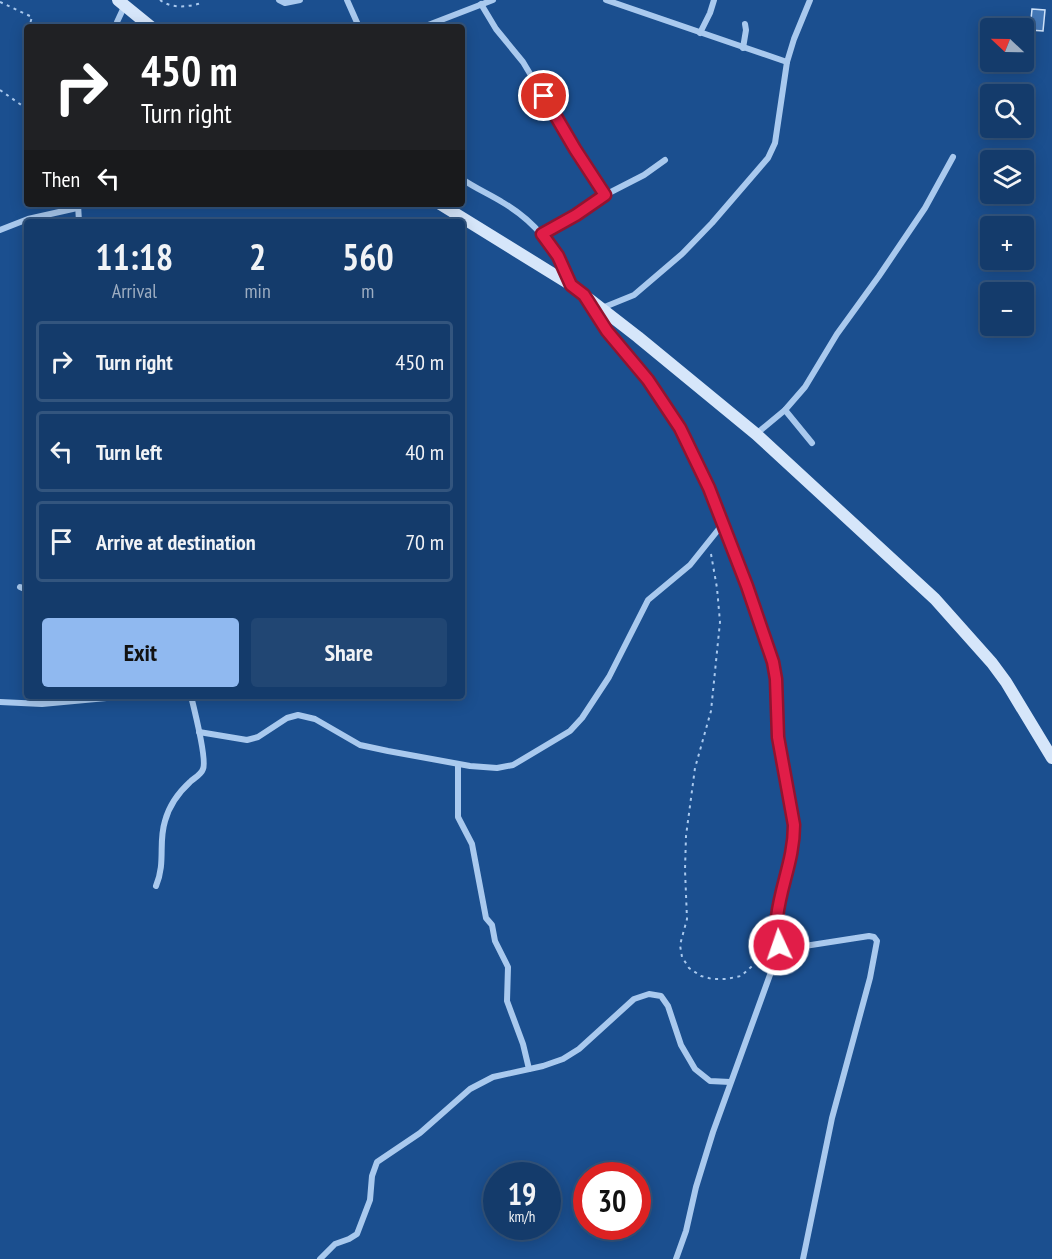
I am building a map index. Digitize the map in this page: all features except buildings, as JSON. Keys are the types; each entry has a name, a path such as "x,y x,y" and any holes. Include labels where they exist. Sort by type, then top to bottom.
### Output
{"street":[{"path":"279,0 285,3 300,0"},
{"path":"347,0 358,24"},
{"path":"431,24 493,0"},
{"path":"606,0 787,62"},
{"path":"700,33 714,0"},
{"path":"601,309 634,295 660,273 712,223 768,158 775,143 787,62 810,0"},
{"path":"117,24 121,3 147,24"},
{"path":"481,4 496,29 523,62 605,195"},
{"path":"743,48 745,24"},
{"path":"756,434 785,410 805,387 852,313 925,208 953,157"},
{"path":"542,234 605,195 644,175 665,160"},
{"path":"465,181 512,208 542,234 558,256 571,285"},
{"path":"32,219 74,207"},
{"path":"445,207 464,219"},
{"path":"465,219 571,285 756,434 935,599 1006,682 1052,758"},
{"path":"0,230 24,222"},
{"path":"584,295 607,331 648,380 680,428 709,488 767,642 776,679 778,737 794,825 793,852 777,917 779,950 770,980 730,1082 696,1187 686,1231 676,1259"},
{"path":"785,410 812,443"},
{"path":"199,732 247,740 258,737 287,718 298,715 315,719 360,745 458,765 508,767 570,730 582,718 609,677 648,600 690,565 722,525"},
{"path":"20,587 24,589"},
{"path":"0,702 42,704 96,699"},
{"path":"156,885 162,863 162,832 168,810 204,768 192,699"},
{"path":"458,765 458,816 472,844 486,918 493,926 495,940 508,967 507,1001 523,1044 529,1069"},
{"path":"779,950 869,936 874,937 877,941 870,978 832,1118 803,1259"},
{"path":"320,1259 335,1244 357,1234 370,1200 374,1167 382,1157 420,1133 480,1083 508,1073 554,1063 571,1055 630,1002 649,994 661,996 665,1001 681,1045 695,1069 710,1081 730,1082"}],"path":[{"path":"160,0 171,6 179,7 202,3"},
{"path":"0,2 32,16 30,24"},
{"path":"24,43 24,75"},
{"path":"0,90 24,107"},
{"path":"709,544 720,622 711,711 695,768 686,836 687,919 680,945 682,957 689,968 701,976 726,979 741,976 752,968 767,951 779,950"}],"route":[{"path":"544,96 605,195 542,234 558,256 571,285 584,295 607,331 648,380 680,428 709,488 747,586 773,662 776,679 778,737 794,825 793,852 777,917 779,945"}]}
